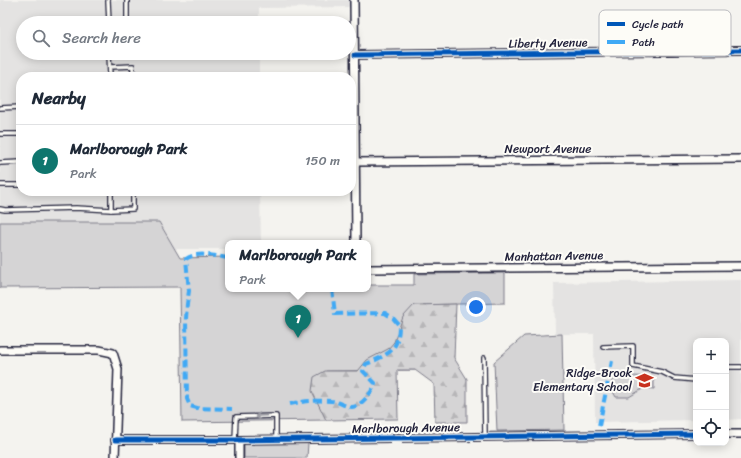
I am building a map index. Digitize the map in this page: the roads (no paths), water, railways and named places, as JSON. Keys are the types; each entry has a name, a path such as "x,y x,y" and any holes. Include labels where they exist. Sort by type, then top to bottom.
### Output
{"street":[{"path":"354,0 354,16"},
{"name":"Liberty Avenue","path":"731,50 741,50"},
{"name":"Liberty Avenue","path":"356,55 599,52"},
{"path":"355,60 355,72"},
{"name":"Newport Avenue","path":"356,162 741,159"},
{"path":"355,196 356,240"},
{"name":"Manhattan Avenue","path":"371,269 741,266"},
{"path":"0,350 99,350 113,353 118,369 115,458"},
{"name":"Marlborough Avenue","path":"115,440 276,440 693,434"},
{"path":"729,434 741,434"},
{"path":"237,440 239,458"}],"lane":[{"path":"108,0 109,16"},
{"path":"127,0 127,16"},
{"path":"110,60 110,72"},
{"path":"110,67 132,66 133,72"},
{"path":"0,108 16,108"},
{"path":"0,134 16,134"},
{"path":"0,162 16,162"},
{"path":"0,185 16,185"},
{"path":"110,196 111,210"},
{"path":"0,209 133,209 133,196"},
{"path":"603,347 633,346 633,366 662,372 674,378 693,380"},
{"path":"484,358 485,437"},
{"path":"729,367 741,367"},
{"path":"237,440 236,417 276,416 276,440"}],"place":[{"name":"Marlborough Park","path":"298,338"},
{"name":"Ridge-Brook Elementary School","path":"645,380"}]}
